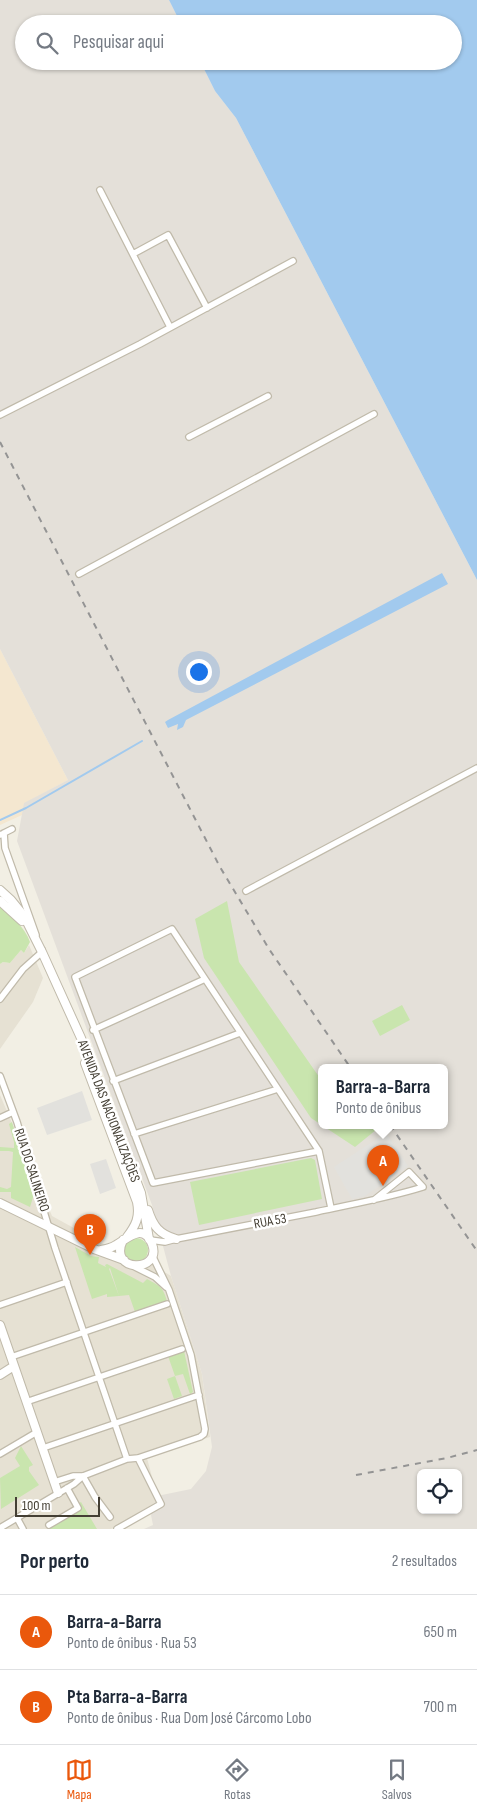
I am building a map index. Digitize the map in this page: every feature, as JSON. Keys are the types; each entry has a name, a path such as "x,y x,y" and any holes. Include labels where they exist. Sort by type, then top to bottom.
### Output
{"street":[{"path":"100,190 170,327"},
{"path":"133,254 168,235 207,308"},
{"path":"0,416 293,262"},
{"path":"189,438 268,396"},
{"path":"79,574 374,414"},
{"path":"246,891 477,768"},
{"path":"0,999 23,969 42,952 4,848 2,834 12,829"},
{"name":"AVENIDA DAS NACIONALIZAÇÕES","path":"0,890 24,916 81,1038 144,1200 149,1239"},
{"name":"AVENIDA DAS NACIONALIZAÇÕES","path":"0,901 14,912 30,930"},
{"path":"319,1151 153,1183 74,977 172,929 319,1151 331,1208"},
{"path":"93,1030 205,979"},
{"name":"AVENIDA DAS NACIONALIZAÇÕES","path":"58,986 137,1202 137,1223 125,1239"},
{"path":"113,1081 240,1032"},
{"name":"RUA DO SALINEIRO","path":"0,1076 50,1227 55,1248 127,1459"},
{"path":"134,1134 278,1089"},
{"name":"RUA DO SALINEIRO","path":"0,1118 13,1112"},
{"name":"RUA 53","path":"149,1239 165,1242 176,1240 331,1208 374,1200 403,1194 423,1187 409,1172 374,1200"},
{"path":"144,1200 156,1229 164,1236 176,1240"},
{"path":"0,1203 94,1249 124,1260 155,1277 169,1290"},
{"path":"0,1528 67,1488 83,1476 127,1459 138,1458 204,1434 205,1429 191,1354 169,1290 152,1254 153,1249 149,1239 136,1233 111,1248 94,1249"},
{"path":"124,1260 120,1250 125,1239"},
{"path":"133,1266 147,1263 152,1254 165,1242"},
{"path":"0,1305 67,1282"},
{"path":"11,1357 167,1304"},
{"path":"0,1326 58,1493"},
{"path":"26,1402 182,1349"},
{"path":"0,1376 14,1366"},
{"path":"43,1448 199,1395"},
{"path":"0,1454 37,1432"},
{"path":"117,1529 161,1504 138,1458"},
{"path":"54,1482 73,1476 83,1476"},
{"path":"83,1476 95,1497 110,1517"},
{"path":"49,1525 78,1508 67,1488"},
{"path":"17,1518 24,1529"}],"shaded area":[{"path":"0,0 169,0 176,15 15,15 15,70 204,70 215,91 236,118 477,580 477,1529 144,1529 153,1525 151,1515 157,1496 191,1489 206,1471 212,1447 202,1374 171,1276 152,1205 17,841 24,803 68,780 0,649"},
{"path":"0,649 68,780 25,803 22,815 0,825"},
{"path":"29,945 43,978 33,1002 0,1049 0,964 3,962 10,963 21,950 24,953"},
{"path":"82,1091 92,1120 47,1135 37,1108"},
{"path":"0,1095 52,1216 101,1243 135,1254 171,1276 202,1374 210,1437 147,1458 157,1496 156,1502 111,1529 0,1529"},
{"path":"386,1133 408,1166 365,1196 352,1199 334,1167"},
{"path":"106,1159 116,1188 100,1194 90,1164"}],"green space":[{"path":"227,901 239,962 318,1075 318,1123 311,1118 204,958 195,919"},
{"path":"0,906 21,927 30,942 24,953 21,950 10,963 3,962 0,964"},
{"path":"402,1005 410,1020 380,1036 372,1021"},
{"path":"12,1122 34,1194 30,1207 11,1198 11,1192 0,1192 0,1187 7,1189 11,1187 13,1152 0,1151 0,1147 14,1148 9,1124"},
{"path":"328,1129 377,1129 355,1147"},
{"path":"311,1158 315,1160 322,1199 199,1225 190,1182"},
{"path":"136,1238 144,1242 148,1250 144,1258 136,1262 128,1258 124,1250 128,1242"},
{"path":"75,1247 91,1256 99,1257 98,1263 106,1267 105,1265 107,1264 143,1283 147,1279 155,1283 164,1293 167,1301 135,1312 129,1295 119,1296 107,1297 107,1294 92,1299","holes":["110,1268 119,1296 109,1269"]},
{"path":"184,1351 193,1392 190,1394 183,1374 175,1376 168,1356"},
{"path":"175,1376 182,1396 174,1399 167,1379"},
{"path":"21,1446 33,1465 29,1467 29,1471 39,1485 1,1509 0,1478 20,1466 15,1458"},
{"path":"81,1502 97,1529 49,1529 78,1511 80,1508 79,1503"}],"water":[{"path":"169,0 477,0 477,580 236,118 215,91 204,70 462,70 462,15 176,15"},
{"path":"442,573 448,584 186,720 183,727 177,730 178,724 168,728 165,722 168,720"}],"waterway":[{"path":"0,820 26,808 142,741"}],"railway":[{"path":"0,442 220,867 269,949 348,1064"},
{"path":"393,1129 477,1251"},
{"path":"356,1475 447,1458 477,1450"}],"place":[{"name":"Barra-a-Barra","path":"383,1186"},
{"name":"Pta Barra-a-Barra","path":"90,1255"}]}
